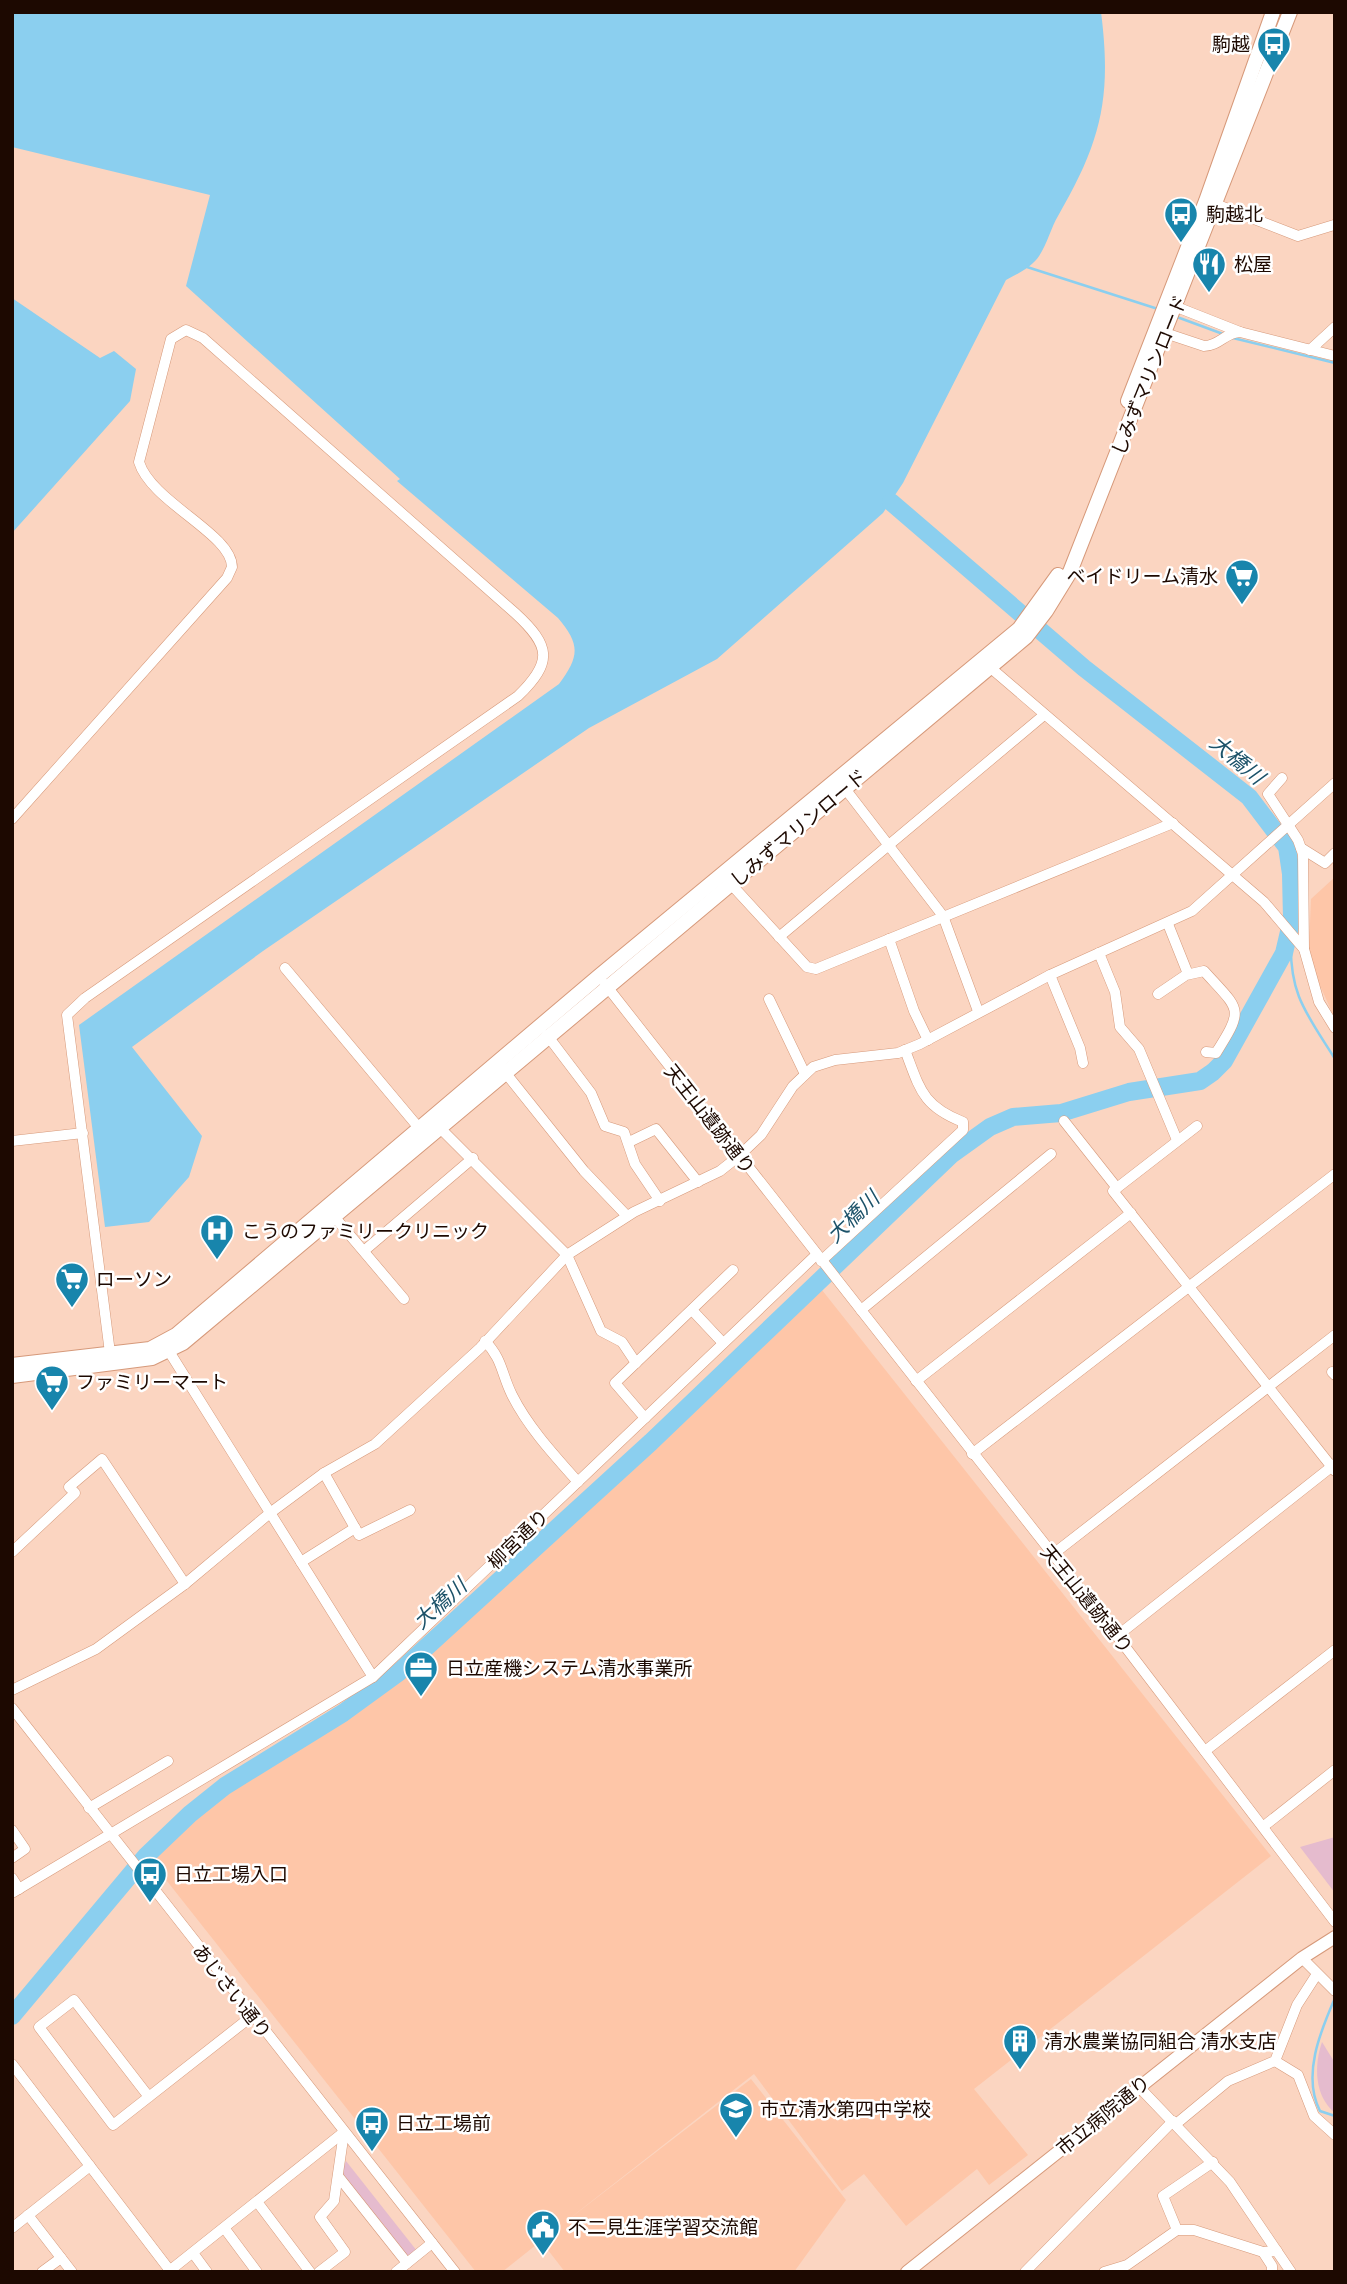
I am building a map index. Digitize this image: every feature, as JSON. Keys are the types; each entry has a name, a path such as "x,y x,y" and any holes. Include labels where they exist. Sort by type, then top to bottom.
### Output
{"highway":[{"name":"しみずマリンロード","path":"1211,203 1273,12"},
{"name":"しみずマリンロード","path":"330,1211 419,1128 842,784 1022,633 1042,609 1064,567 1290,12"},
{"name":"しみずマリンロード","path":"12,1376 152,1358 504,1071 547,1035 603,981"},
{"name":"しみずマリンロード","path":"12,1364 166,1347"}],"main road":[{"name":"市立病院通り","path":"907,2272 1302,1958 1335,1937"}],"street":[{"path":"1211,203 1298,236 1334,225"},
{"path":"1166,316 1205,346 1218,344 1237,332"},
{"path":"1166,316 1335,356"},
{"path":"1310,350 1335,327"},
{"path":"12,819 227,578 232,567 232,558 227,550 154,487 142,473 139,462 171,339 186,330 203,338 505,604 533,629 543,648 545,661 536,678 517,696 73,1007 67,1015 66,1025 83,1133 110,1353"},
{"path":"986,664 1232,872 1301,945"},
{"path":"779,937 1044,715"},
{"path":"1282,778 1268,794 1301,848 1305,874 1301,945 1319,1002 1335,1028"},
{"path":"12,1690 96,1649 185,1584 270,1513 324,1473 375,1444 485,1342 567,1255 627,1216 698,1182 739,1156 761,1135 793,1086 813,1067 835,1060 872,1057 905,1050 1050,975 1192,911 1232,872 1335,783"},
{"path":"842,784 943,916 978,1011"},
{"path":"727,879 807,967 816,969 1173,823"},
{"path":"1301,848 1325,863 1335,853"},
{"path":"1168,924 1188,974"},
{"path":"889,939 914,1011 928,1040"},
{"path":"1099,953 1115,992 1120,1027 1139,1049 1154,1079 1177,1140"},
{"path":"285,968 419,1128"},
{"path":"1158,993 1188,974 1204,971 1237,1014 1237,1020 1216,1053 1206,1052"},
{"path":"1050,975 1080,1048 1083,1063"},
{"name":"天王山遺跡通り","path":"603,981 1117,1636 1335,1922"},
{"path":"769,999 805,1074"},
{"path":"547,1035 590,1093 605,1126 624,1132 635,1164 660,1200"},
{"name":"柳宮通り","path":"16,1891 373,1677 723,1343 963,1129 964,1122 944,1115 930,1104 905,1050"},
{"path":"504,1071 584,1171 627,1216"},
{"path":"1064,1121 1117,1188"},
{"path":"438,1126 473,1158 567,1255 601,1331 622,1342 636,1363"},
{"path":"1117,1636 1334,1467 1113,1191 1197,1126"},
{"path":"629,1142 656,1129 698,1182"},
{"path":"12,1141 83,1133"},
{"path":"861,1310 1051,1154"},
{"path":"365,1250 473,1158"},
{"path":"972,1454 1335,1174"},
{"path":"330,1211 404,1299"},
{"path":"916,1381 1131,1213"},
{"path":"645,1418 615,1383 733,1270"},
{"path":"692,1310 723,1343"},
{"path":"1052,1555 1335,1335"},
{"path":"485,1342 498,1356 512,1394 537,1435 578,1482"},
{"path":"166,1347 373,1677"},
{"path":"12,1552 75,1493 69,1487 102,1459 185,1584"},
{"path":"324,1473 359,1535 410,1510"},
{"path":"301,1562 355,1528"},
{"path":"1205,1751 1335,1650"},
{"name":"あじさい通り","path":"12,1708 455,2272"},
{"path":"89,1808 168,1761"},
{"path":"1264,1826 1335,1770"},
{"path":"12,1830 25,1849 12,1858"},
{"path":"12,1878 16,1891"},
{"path":"1302,1958 1335,1991"},
{"path":"1025,2272 1175,2122 1228,2081 1275,2061 1297,2005 1317,1974"},
{"path":"149,2097 74,2000 39,2027 113,2125 149,2097 252,2016"},
{"path":"1275,2061 1298,2076 1314,2116 1335,2135"},
{"path":"12,2064 170,2271 344,2132"},
{"path":"1139,2087 1213,2162 1291,2272"},
{"path":"318,2272 345,2252 320,2217 334,2201 344,2132"},
{"path":"1177,2230 1163,2196 1213,2162"},
{"path":"12,2228 90,2166"},
{"path":"338,2176 407,2263"},
{"path":"258,2203 310,2272"},
{"path":"28,2215 72,2272"},
{"path":"225,2229 257,2272"},
{"path":"1104,2272 1127,2265 1177,2230 1194,2230 1263,2252 1277,2251"},
{"path":"396,2272 432,2244"},
{"path":"1263,2252 1272,2266 1272,2272"},
{"path":"193,2253 207,2272"},
{"path":"43,2272 61,2258"}],"shaded area":[{"path":"1335,877 1335,1019 1314,972 1309,947 1311,899"},
{"path":"818,1285 1271,1856 974,2089 1028,2155 989,2185 977,2169 906,2226 864,2174 842,2191 754,2074 560,2226 751,2079 846,2200 794,2272 565,2272 541,2241 502,2272 476,2272 148,1857 185,1815 395,1683"},
{"path":"1335,1837 1335,1893 1300,1847"},
{"path":"1322,2042 1335,2063 1335,2113 1323,2098 1318,2080"},
{"path":"346,2161 417,2251 407,2258 341,2174"}],"water":[{"path":"12,12 1101,12 1104,42 1104,95 1100,118 1073,190 1037,259 1006,280 903,483 883,513 717,659 589,728 263,951 132,1047 202,1136 189,1177 149,1222 105,1227 79,1025 559,684 571,666 575,650 570,635 558,618 397,481 400,479 186,286 210,195 12,147"},
{"path":"12,298 100,358 114,351 136,369 130,401 12,533"}],"waterway":[{"path":"1027,267 1158,309"},
{"path":"1177,317 1223,334"},
{"path":"1233,338 1335,363"},
{"name":"大橋川","path":"12,2016 146,1856 190,1814 225,1786 343,1713 398,1673 651,1442 951,1155 990,1127 1013,1117 1061,1113 1129,1092 1200,1081 1224,1061 1284,953 1292,919 1291,874 1287,847 1249,797 1084,668 891,502"},
{"name":"大橋川","path":"1292,919 1292,930"},
{"path":"1291,940 1291,959 1297,990 1308,1016 1335,1059"},
{"path":"1335,1998 1319,2039 1313,2069 1315,2097 1320,2111 1335,2116"}],"place":[{"name":"駒越","path":"1274,74"},
{"name":"駒越北","path":"1181,244"},
{"name":"松屋","path":"1209,294"},
{"name":"ベイドリーム清水","path":"1242,606"},
{"name":"こうのファミリークリニック","path":"217,1261"},
{"name":"ローソン","path":"72,1309"},
{"name":"ファミリーマート","path":"52,1412"},
{"name":"日立産機システム清水事業所","path":"421,1698"},
{"name":"日立工場入口","path":"150,1904"},
{"name":"清水農業協同組合 清水支店","path":"1020,2071"},
{"name":"市立清水第四中学校","path":"736,2139"},
{"name":"日立工場前","path":"372,2153"},
{"name":"不二見生涯学習交流館","path":"543,2257"}]}
